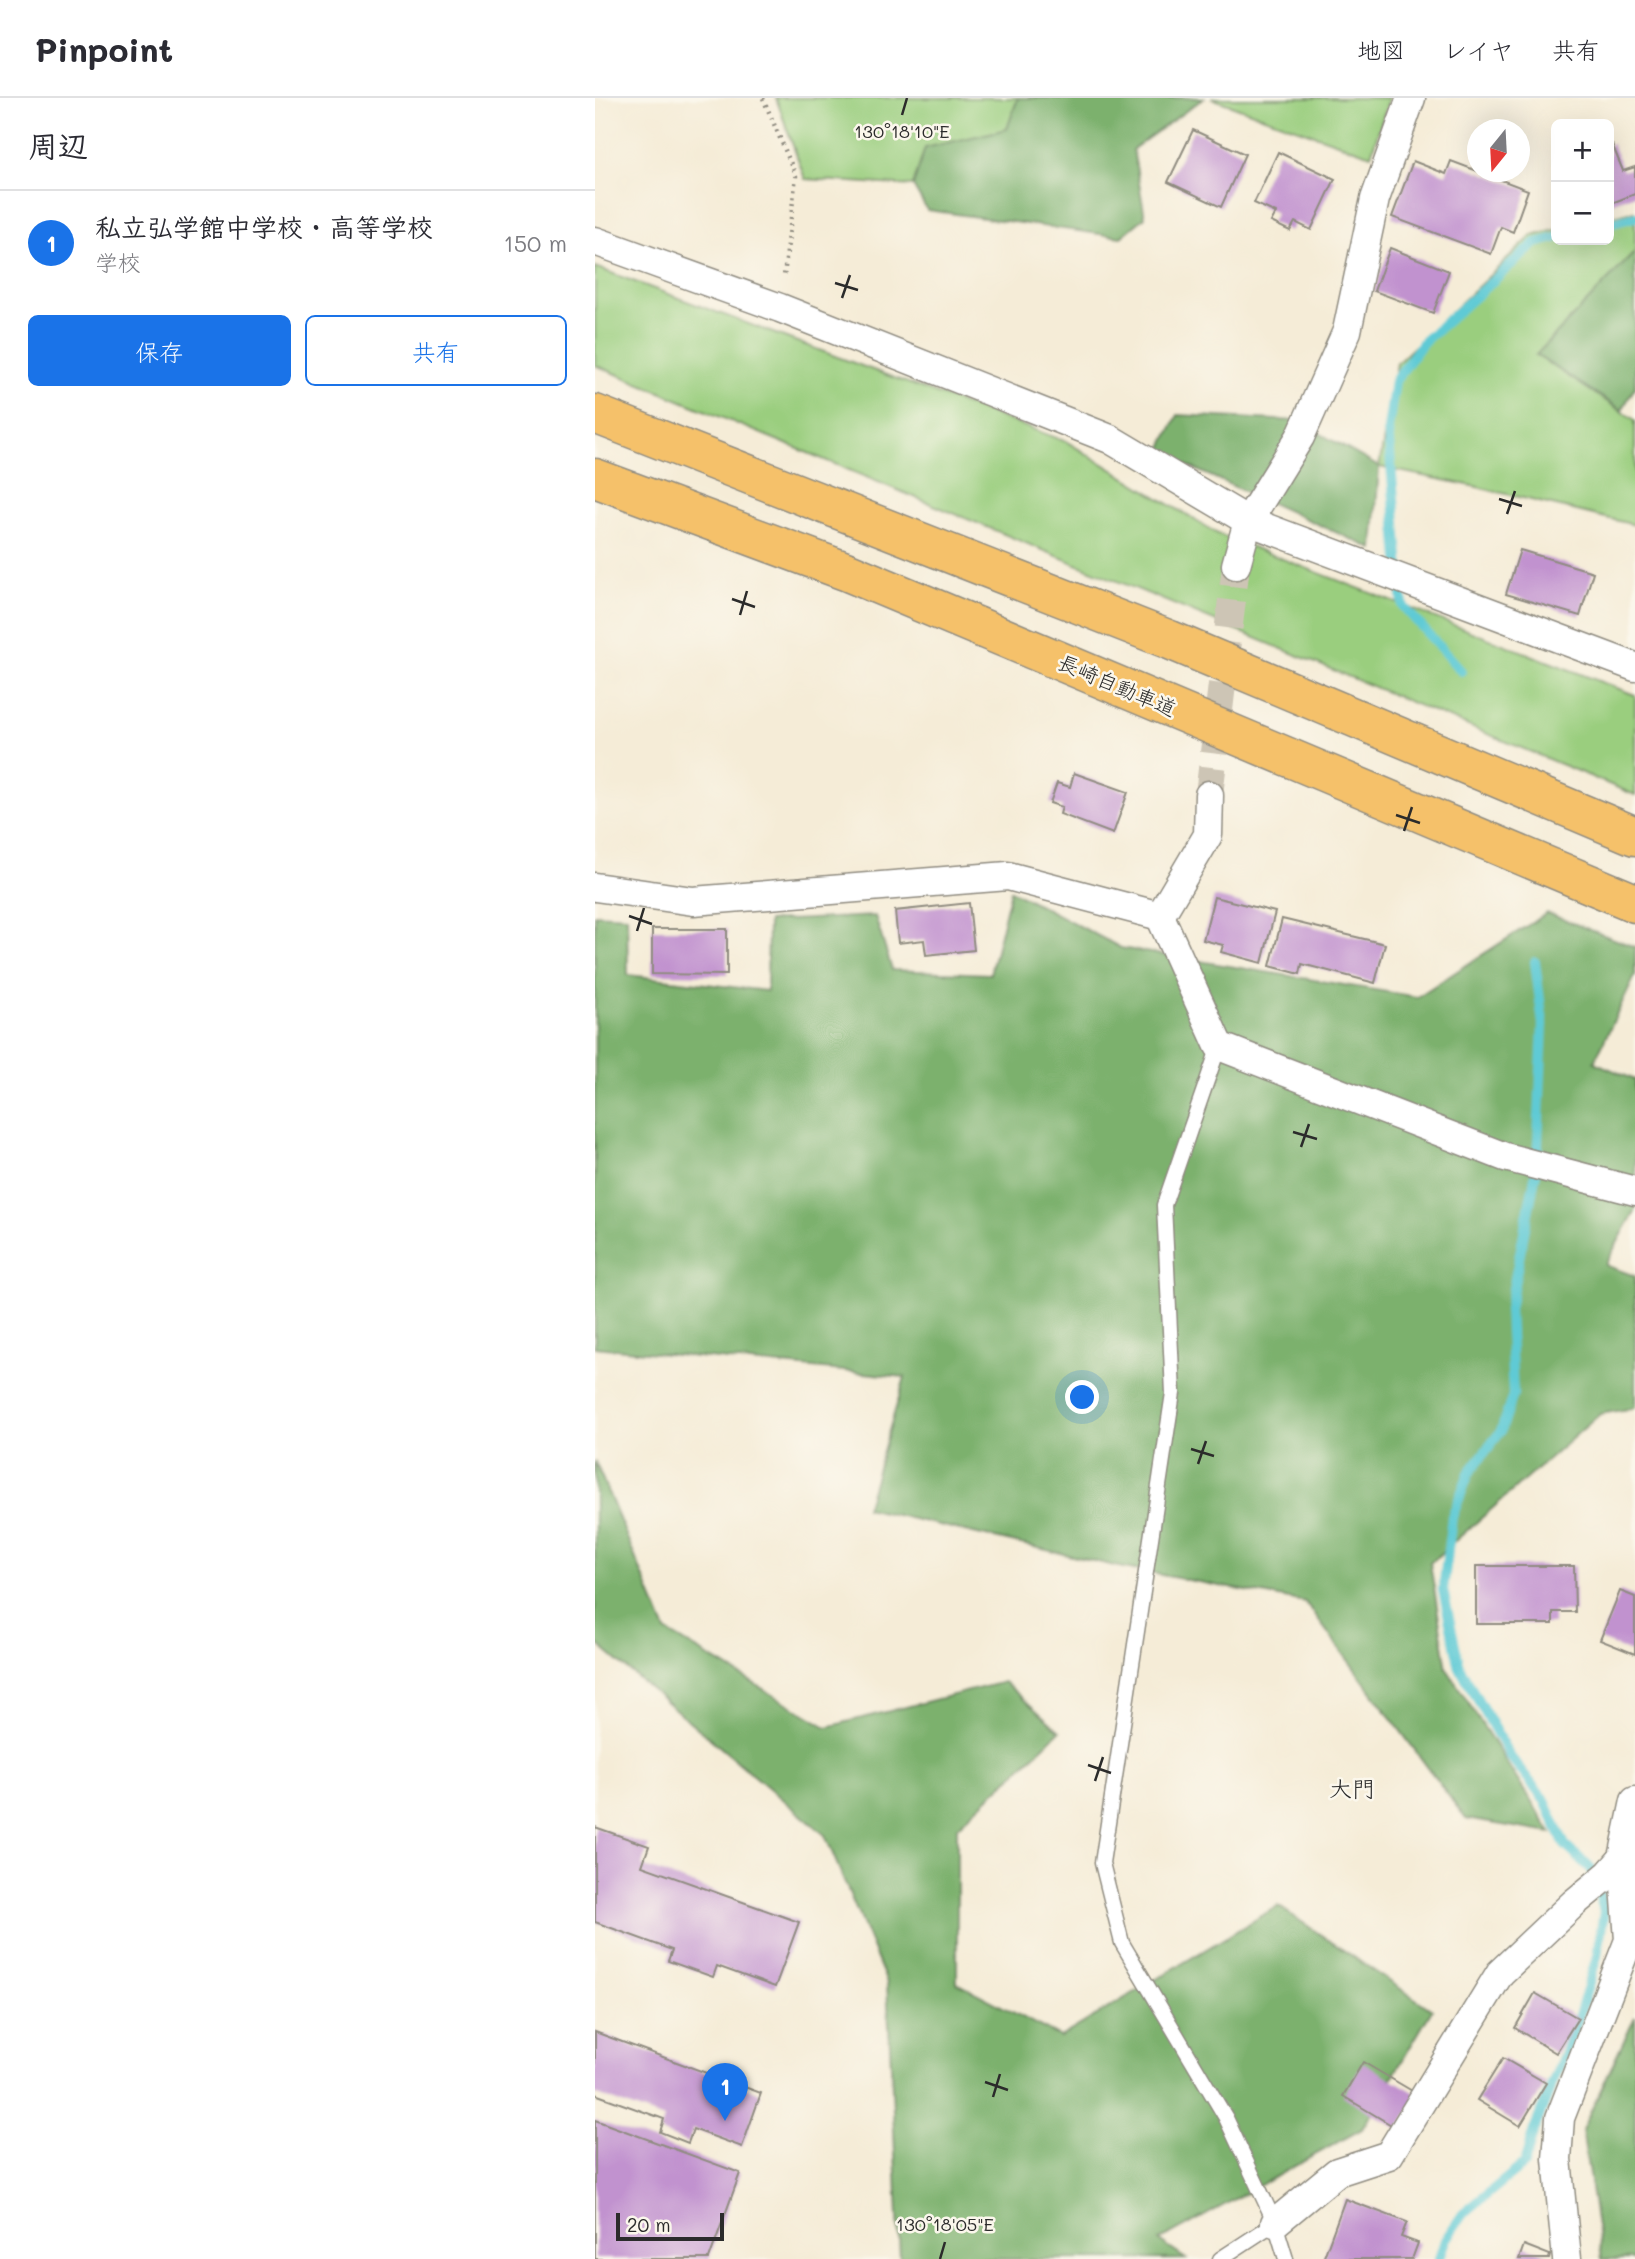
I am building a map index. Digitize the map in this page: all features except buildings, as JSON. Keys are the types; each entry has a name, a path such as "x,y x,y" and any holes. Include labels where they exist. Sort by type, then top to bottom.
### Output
{"highway":[{"path":"595,414 1170,640 1635,836"},
{"name":"長崎自動車道","path":"595,478 848,572 1635,903"}],"street":[{"path":"1236,565 1248,521 1300,437 1347,331 1375,199 1411,98"},
{"path":"595,241 781,308 1110,439 1248,521 1635,667"},
{"path":"1160,916 1208,835 1209,795"},
{"path":"595,887 693,901 1008,876 1160,916"},
{"path":"1160,916 1219,1046 1505,1157 1635,1191"},
{"path":"1567,2259 1557,2159 1560,2118 1629,1940 1616,1866 1635,1801"},
{"path":"1275,2223 1337,2172 1389,2155 1500,1973 1616,1866"}],"lane":[{"path":"1219,1046 1164,1205 1173,1393 1102,1863 1122,1943 1226,2118 1275,2223 1286,2259"},
{"path":"1220,2259 1275,2223"}],"path":[{"path":"763,98 796,176 781,308"}],"green space":[{"path":"776,98 1018,98 1007,129 925,148 913,186 805,179"},
{"path":"1018,98 1204,98 1133,149 1145,217 1121,237 927,210 913,186 925,148 1007,129"},
{"path":"1211,98 1389,98 1371,155"},
{"path":"1635,211 1635,252 1536,355 1635,420 1635,525 1473,486 1379,467 1397,363 1532,236 1551,231 1551,245 1614,245 1614,216"},
{"path":"1635,252 1635,387 1622,410 1536,355"},
{"path":"595,267 1067,442 1218,534 1635,695 1635,795 595,365"},
{"path":"1178,415 1298,421 1379,467 1373,549 1159,453"},
{"path":"1011,890 1121,948 1417,997 1547,913 1635,947 1635,976 1594,1062 1635,1080 1635,1211 1605,1265 1635,1276 1635,1408 1600,1414 1430,1563 1447,1669 1551,1833 1466,1819 1305,1602 1119,1567 866,1508 905,1377 595,1347 595,914 627,916 628,975 767,991 768,921 875,916 892,970 990,974"},
{"path":"595,1461 666,1631 827,1727 1004,1682 1060,1731 957,1827 957,1983 1060,2037 1278,1906 1432,2010 1362,2129 1159,2241 1186,2259 900,2259 887,1983 825,1835 595,1642"},
{"path":"1635,2017 1635,2259 1602,2259 1582,2130"}],"waterway":[{"path":"1614,223 1635,217"},
{"path":"1461,671 1403,606 1388,429 1395,381 1423,342 1536,243 1551,239"},
{"path":"1439,2259 1445,2240 1463,2214 1524,2164 1534,2130 1578,2019 1597,1956 1604,1911 1592,1870 1565,1845 1545,1801 1509,1755 1460,1668 1443,1590 1452,1517 1469,1473 1501,1431 1513,1395 1509,1309 1537,1167 1543,1024 1535,962"}],"tunnel":[{"path":"1209,795 1236,565"}],"place":[{"name":"私立弘学館中学校・高等学校","path":"725,2121"}],"district":[{"name":"大門","path":"1352,1789"}]}
